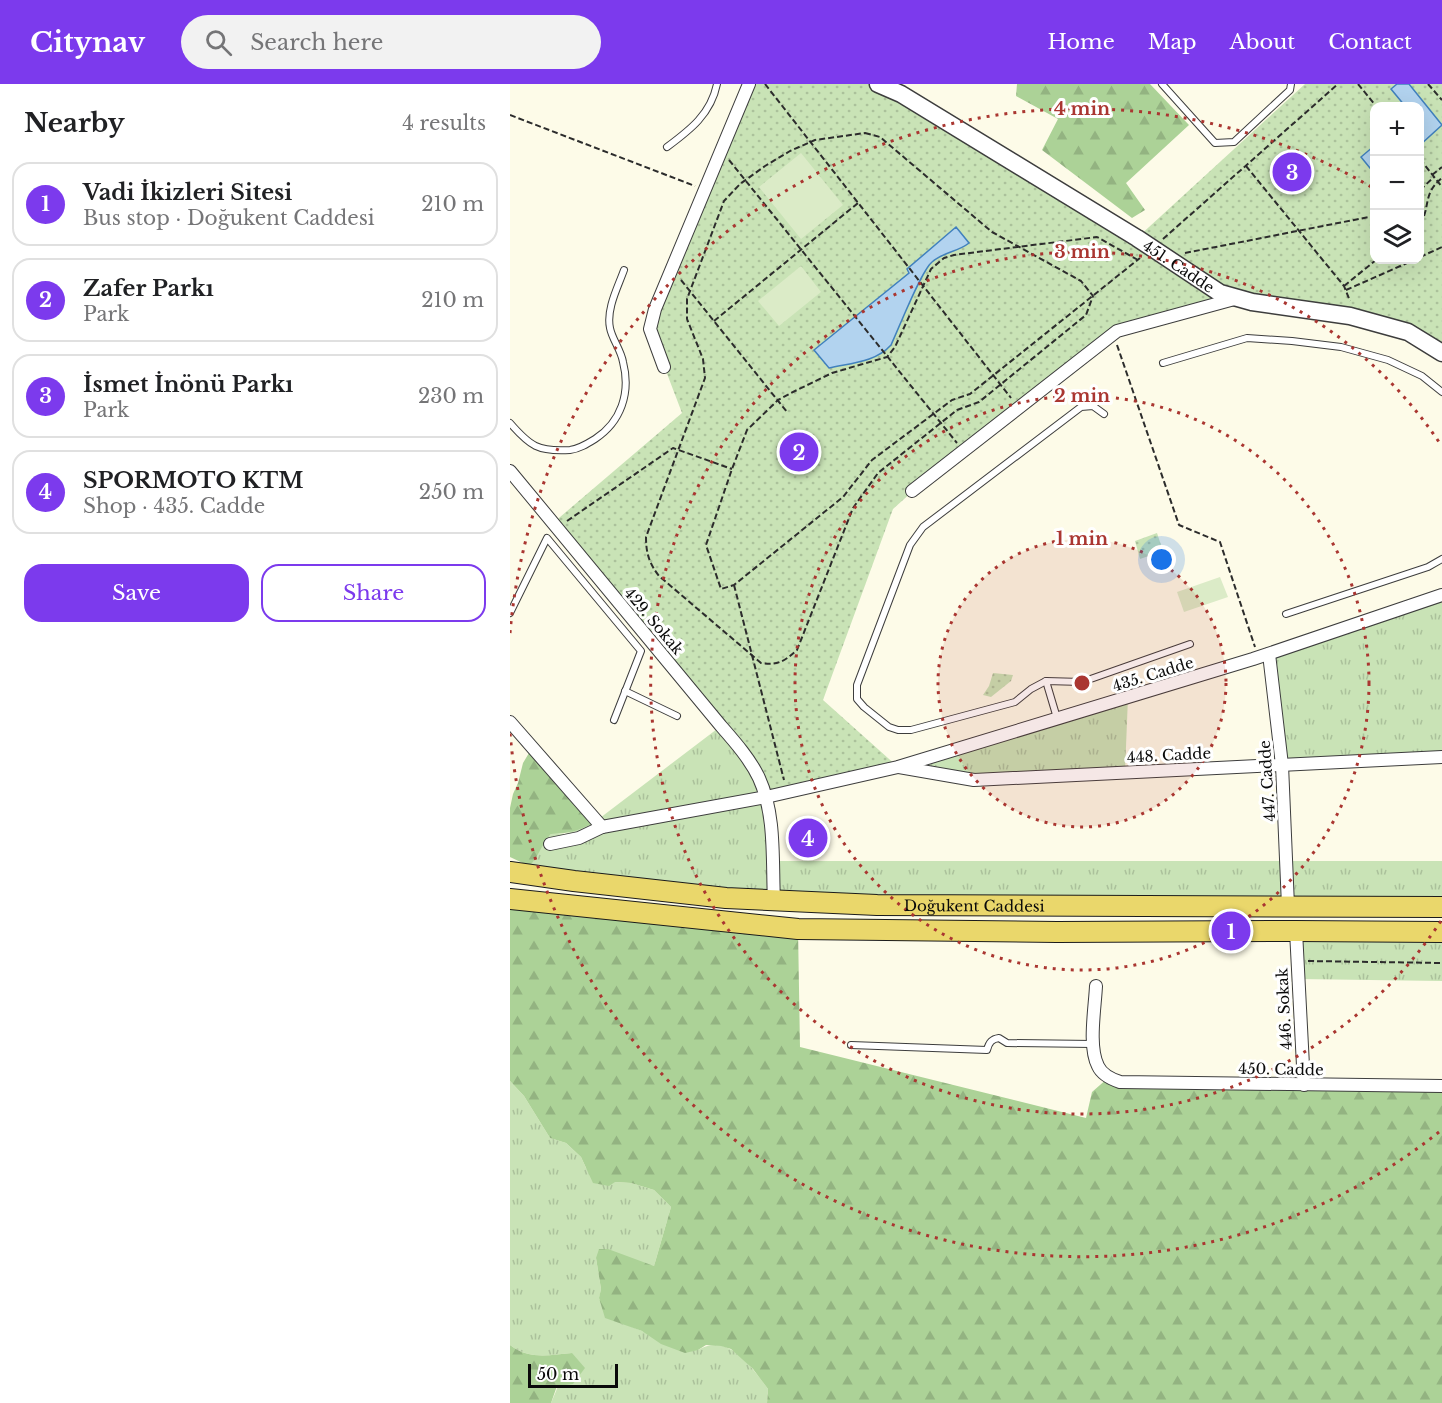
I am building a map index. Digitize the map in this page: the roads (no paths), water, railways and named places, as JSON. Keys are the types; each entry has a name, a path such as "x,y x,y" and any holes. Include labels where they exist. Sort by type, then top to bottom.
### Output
{"main road":[{"name":"Doğukent Caddesi","path":"510,872 726,898 877,905 1442,907"},
{"name":"Doğukent Caddesi","path":"510,899 798,929 1442,932"}],"street":[{"path":"664,367 650,329 655,309 749,84"},
{"name":"451. Cadde","path":"878,84 901,94 1220,292 1252,302 1350,316 1408,332 1442,353"},
{"path":"912,491 1117,331 1238,298"},
{"name":"429. Sokak","path":"510,471 740,749 755,771 766,797 774,901"},
{"name":"435. Cadde","path":"550,844 579,838 602,827 766,797 898,767 1264,656 1442,595"},
{"name":"447. Cadde","path":"1264,656 1282,765 1288,906"},
{"path":"510,722 602,827"},
{"name":"448. Cadde","path":"898,767 974,780 1442,757"},
{"name":"446. Sokak","path":"1296,931 1304,1085"},
{"path":"1093,1044 1096,986"},
{"name":"450. Cadde","path":"1093,1044 1098,1067 1108,1078 1120,1082 1442,1086"}],"lane":[{"path":"667,147 694,127 708,110 717,84"},
{"path":"1162,84 1215,143 1234,142 1290,90 1291,84"},
{"path":"510,423 525,441 540,448 558,451 576,449 591,441 606,432 617,419 623,404 624,363 610,329 609,315 624,270"},
{"path":"1163,363 1247,338 1292,341 1341,347 1388,360 1422,376 1442,392"},
{"path":"1104,414 1093,406 1081,407 924,527 910,545 857,685 857,699 889,727 911,730 1015,702 1046,681 1082,682 1190,644"},
{"path":"510,613 547,538 641,651 614,720"},
{"path":"1286,614 1428,567 1442,559"},
{"path":"596,596 607,588"},
{"path":"1046,681 1057,719"},
{"path":"625,692 677,716"},
{"path":"851,1045 987,1050 993,1039 999,1038 1007,1043 1093,1044"}],"water":[{"path":"1397,84 1409,84 1423,102 1402,102 1391,89"},
{"path":"1424,103 1442,125 1424,141"},
{"path":"1370,149 1370,168 1361,157"},
{"path":"956,227 969,243 936,259 927,267 891,345 871,358 829,368 814,350 909,273 907,269"}],"place":[{"name":"İsmet İnönü Parkı","path":"1292,172"},
{"name":"Zafer Parkı","path":"799,452"},
{"name":"SPORMOTO KTM","path":"808,838"},
{"name":"Vadi İkizleri Sitesi","path":"1231,931"}]}
